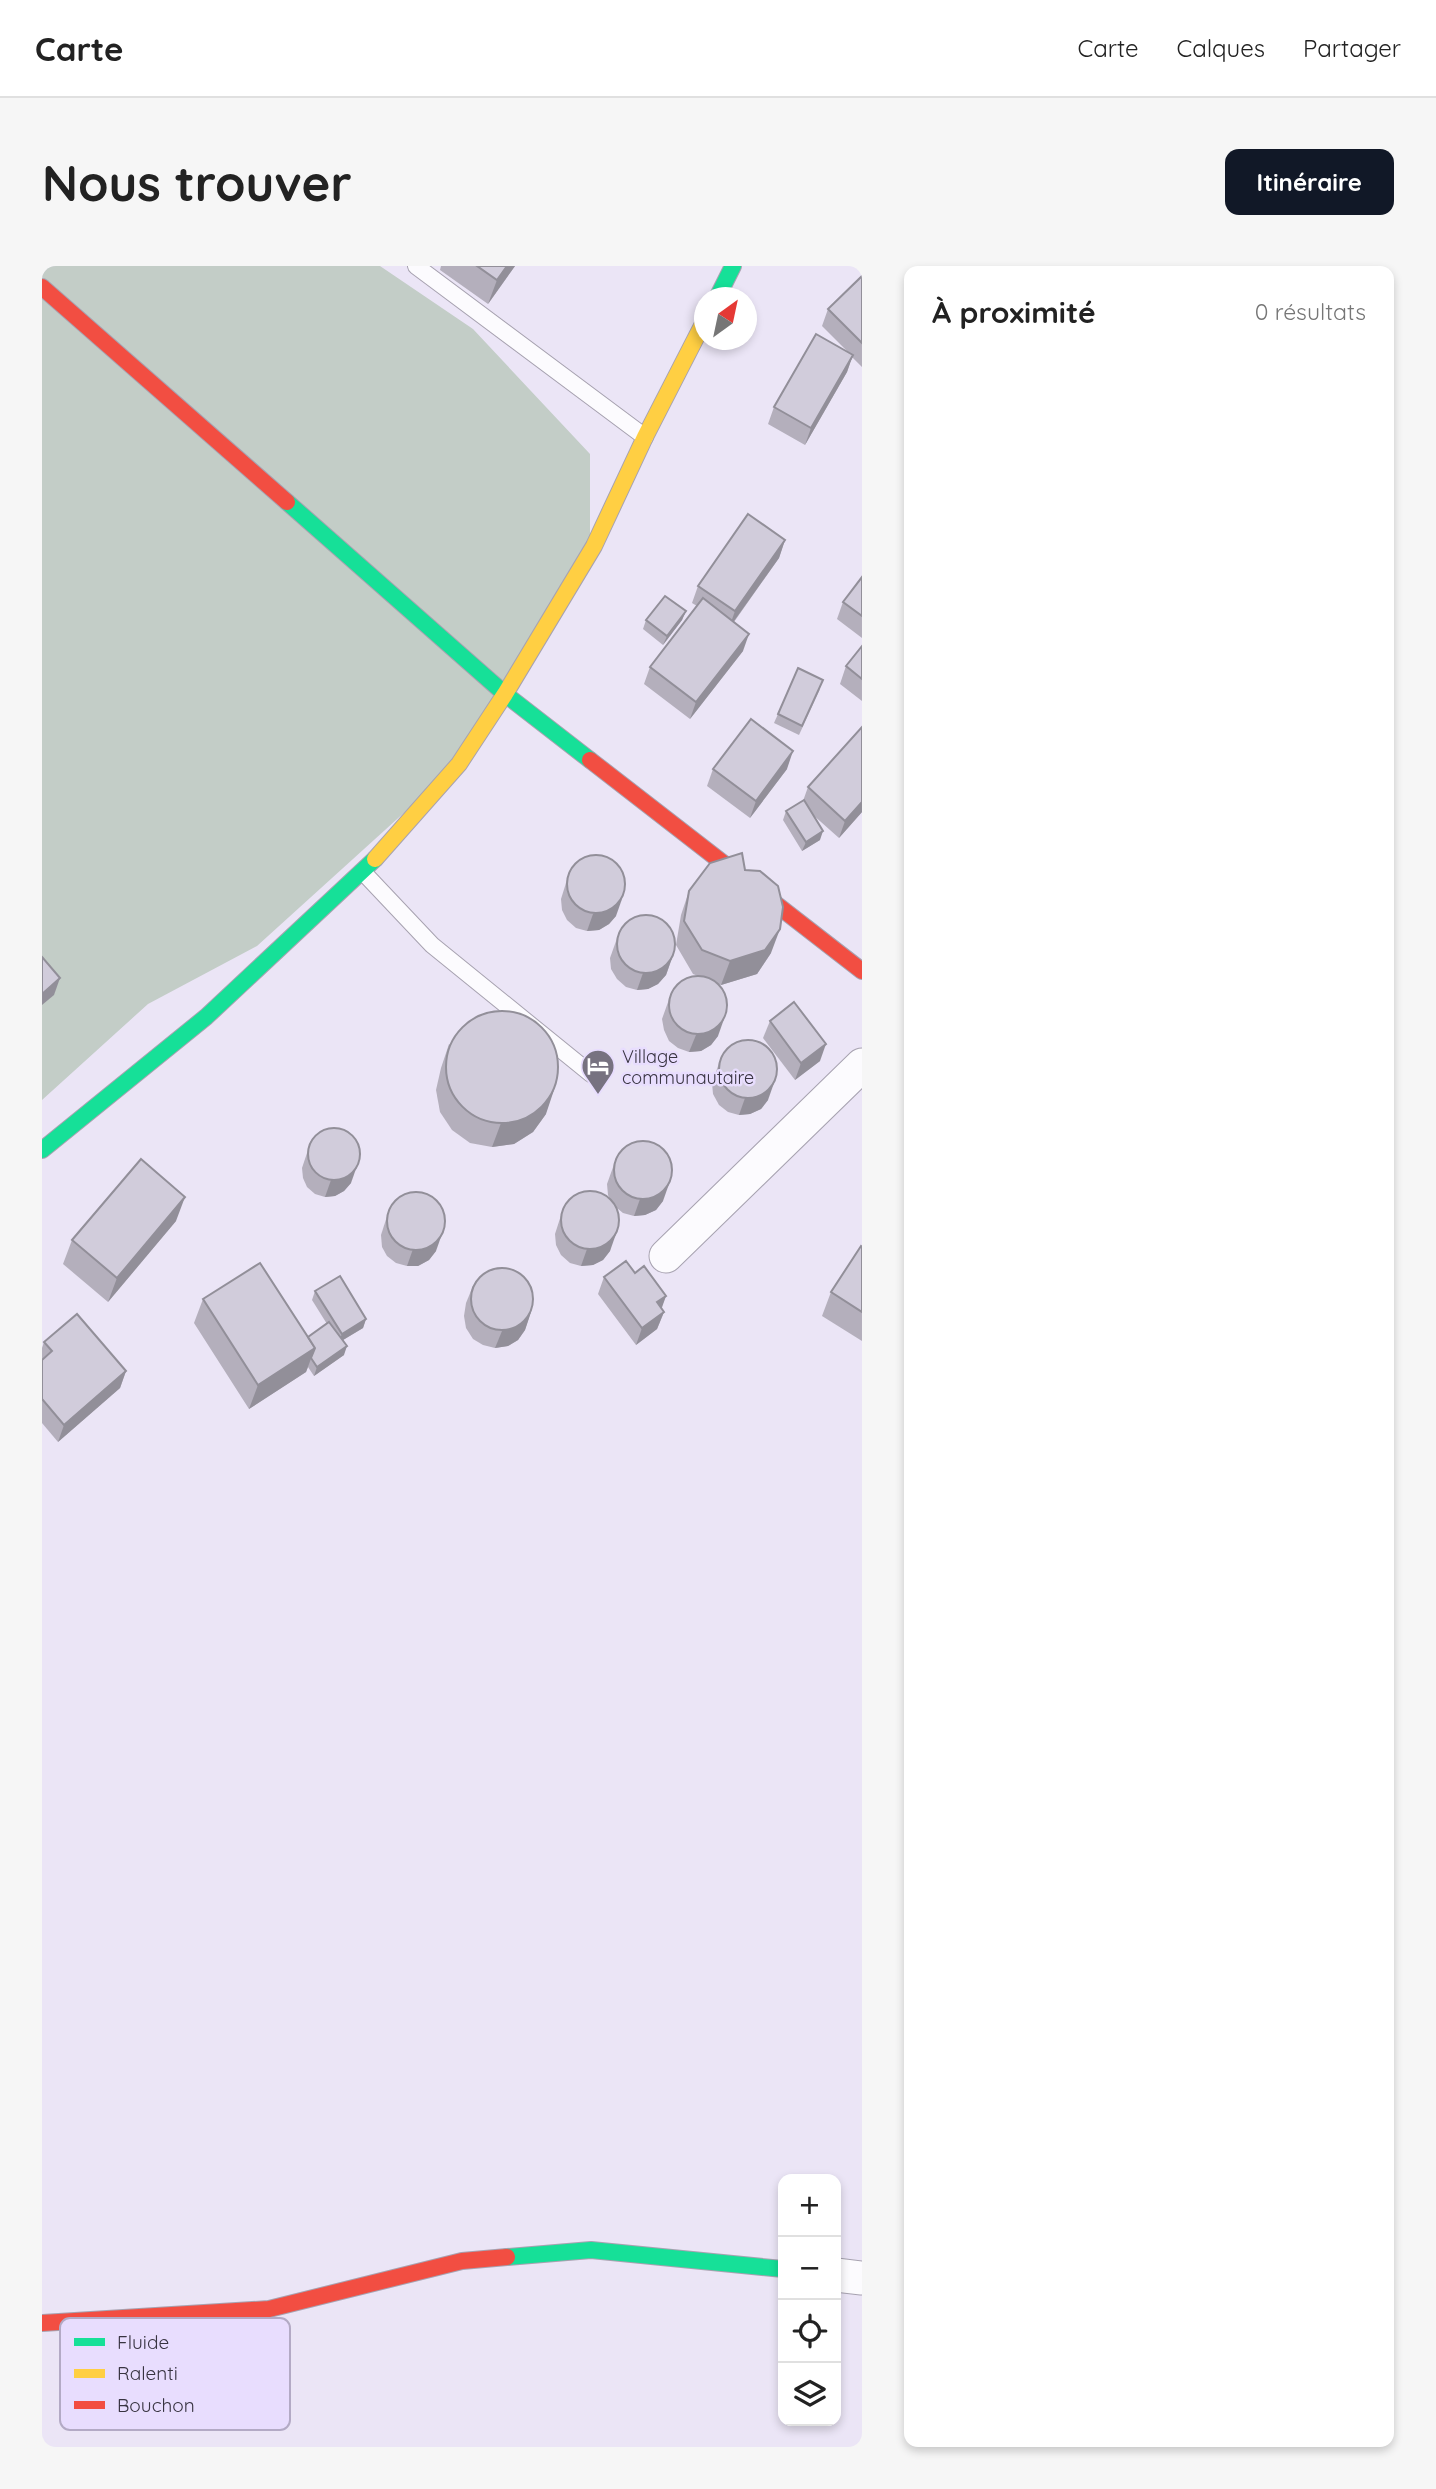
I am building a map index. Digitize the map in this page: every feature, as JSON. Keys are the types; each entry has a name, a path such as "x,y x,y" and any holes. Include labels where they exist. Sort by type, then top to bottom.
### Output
{"main road":[{"path":"722,287 733,266"},
{"path":"42,287 505,694 862,971"},
{"path":"42,1150 206,1017 363,872 459,764 505,694 594,545 645,437 694,343"},
{"path":"123,2318 269,2309 462,2261 591,2250 778,2269"},
{"path":"42,2323 60,2322"}],"street":[{"path":"666,1256 862,1065"},
{"path":"841,2276 862,2278"}],"lane":[{"path":"415,266 645,437"},
{"path":"363,872 432,945 591,1074"}],"shaded area":[{"path":"42,266 380,266 473,329 590,454 590,541 449,772 257,946 148,1004 42,1100"}],"building":[{"path":"477,266 507,266 497,280"},
{"path":"862,276 862,343 828,309"},
{"path":"816,334 853,355 811,428 774,407"},
{"path":"748,514 785,540 735,611 698,586"},
{"path":"862,577 862,616 843,602"},
{"path":"665,596 686,611 667,636 646,620"},
{"path":"703,598 749,634 696,702 650,667"},
{"path":"862,646 862,679 846,666"},
{"path":"798,668 823,680 802,726 778,714"},
{"path":"751,719 793,751 756,801 713,769"},
{"path":"862,727 862,802 845,821 808,787"},
{"path":"804,800 823,831 806,842 786,811"},
{"path":"742,853 745,870 760,871 778,886 783,907 780,929 765,950 730,961 702,950 684,921 689,891 710,863"},
{"path":"590,855 602,855 617,863 625,878 625,890 617,905 602,913 590,913 575,905 567,890 567,878 575,863"},
{"path":"640,915 652,915 667,923 675,938 675,950 667,965 652,973 640,973 625,965 617,950 617,938 625,923"},
{"path":"42,957 60,978 42,994"},
{"path":"692,976 704,976 719,984 727,999 727,1011 719,1026 704,1034 692,1034 677,1026 669,1011 669,999 677,984"},
{"path":"794,1002 826,1044 801,1063 770,1021"},
{"path":"502,1011 524,1015 542,1027 554,1045 558,1067 554,1089 542,1107 524,1119 502,1123 480,1119 462,1107 450,1089 446,1067 450,1045 462,1027 480,1015"},
{"path":"742,1040 754,1040 769,1048 777,1063 777,1075 769,1090 754,1098 742,1098 727,1090 719,1075 719,1063 727,1048"},
{"path":"334,1128 344,1130 352,1136 358,1144 358,1164 352,1172 344,1178 334,1180 324,1178 316,1172 310,1164 308,1154 310,1144 316,1136 324,1130"},
{"path":"637,1141 649,1141 664,1149 672,1164 672,1176 664,1191 649,1199 637,1199 622,1191 614,1176 614,1164 622,1149"},
{"path":"141,1159 185,1197 117,1278 72,1240"},
{"path":"584,1191 596,1191 611,1199 619,1214 619,1226 611,1241 596,1249 584,1249 569,1241 561,1226 561,1214 569,1199"},
{"path":"416,1192 427,1194 440,1205 445,1221 443,1232 432,1245 416,1250 405,1248 392,1237 387,1221 389,1210 400,1197"},
{"path":"862,1247 862,1312 831,1292"},
{"path":"626,1261 635,1273 644,1266 666,1296 657,1302 664,1312 642,1328 604,1277"},
{"path":"260,1263 315,1348 258,1385 203,1299"},
{"path":"496,1268 508,1268 524,1277 531,1287 531,1311 524,1321 508,1330 496,1330 485,1325 476,1316 471,1305 471,1293 476,1282 485,1273"},
{"path":"340,1276 366,1319 342,1334 315,1291"},
{"path":"77,1314 126,1371 64,1425 42,1399 42,1360 52,1351 44,1342"},
{"path":"329,1322 347,1346 317,1367 311,1358 315,1348 308,1337"}],"traffic: fast":[{"path":"722,287 733,266"},
{"path":"287,502 505,694 590,760"},
{"path":"42,1150 206,1017 375,859"},
{"path":"507,2257 591,2250 778,2269"}],"traffic: slow":[{"path":"375,859 459,764 505,694 594,546 694,341"}],"traffic: jam":[{"path":"42,287 287,502"},
{"path":"590,760 862,971"},
{"path":"123,2318 269,2309 462,2261 507,2257"},
{"path":"42,2323 60,2322"}],"place":[{"name":"Village communautaire","path":"598,1096"}]}
